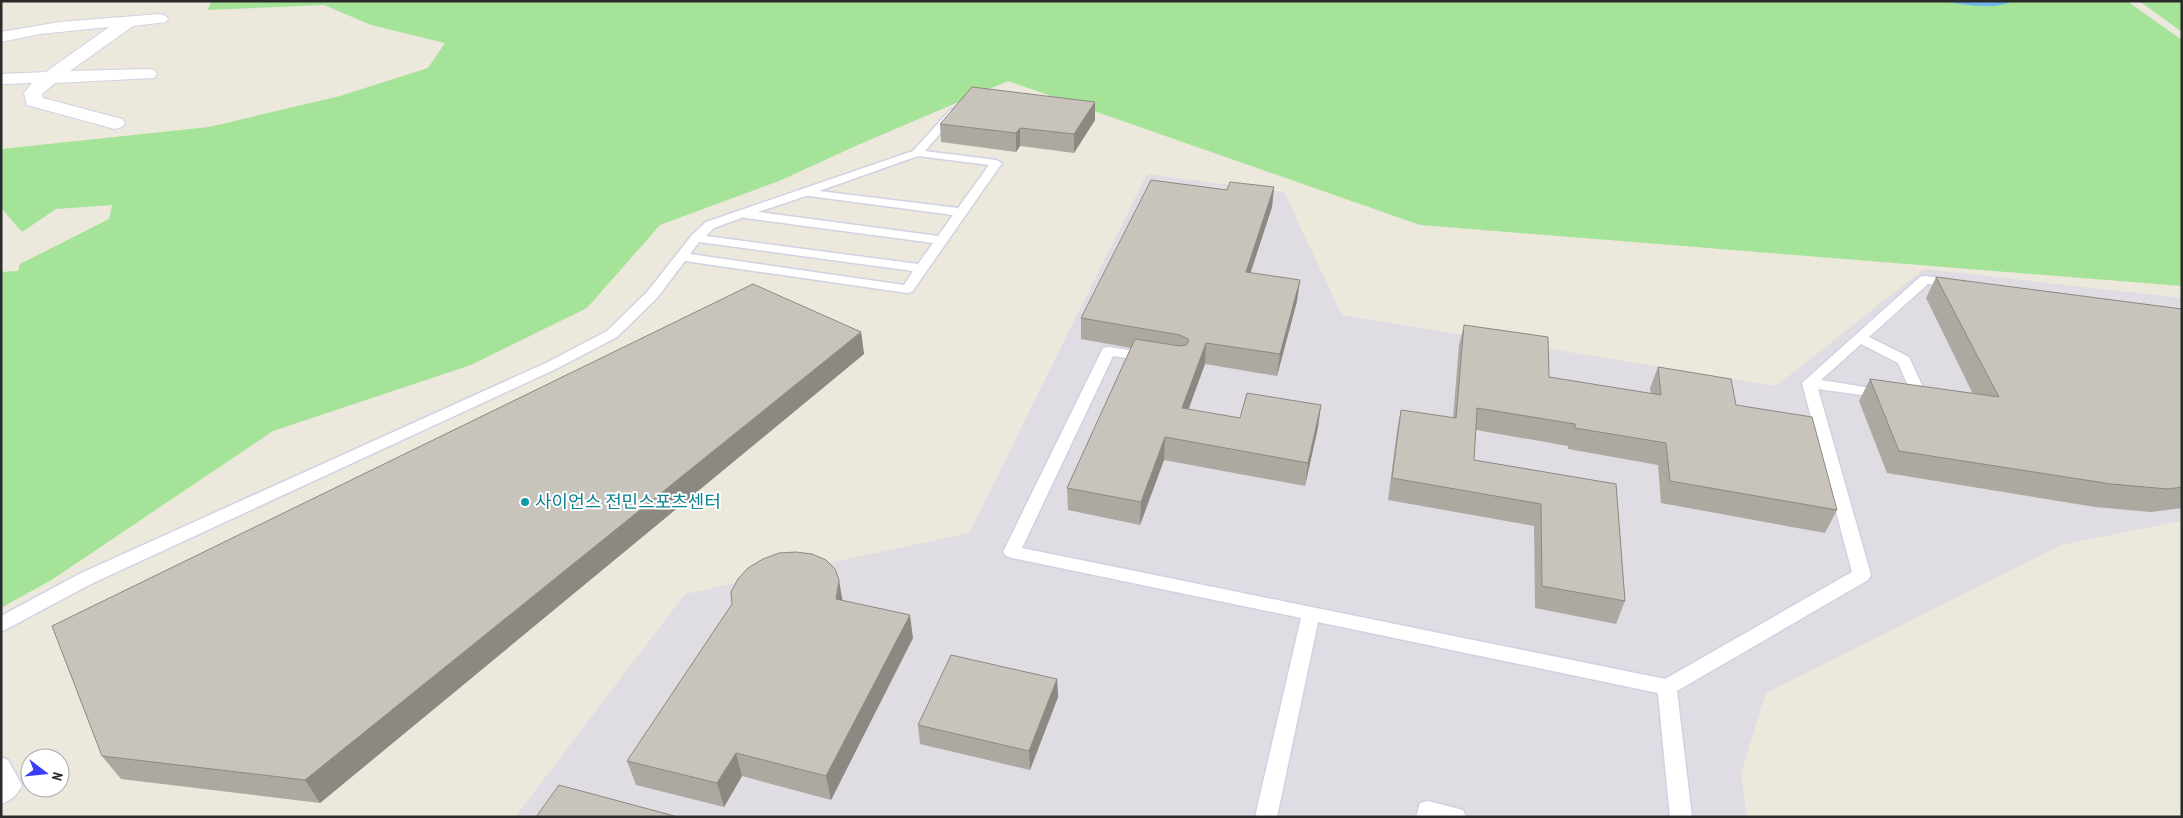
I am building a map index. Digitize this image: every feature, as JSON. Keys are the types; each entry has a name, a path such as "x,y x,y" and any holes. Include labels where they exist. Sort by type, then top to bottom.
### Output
{"street":[{"path":"1,37 22,32 160,19"},
{"path":"115,123 34,102 32,93 52,76 129,21"},
{"path":"1,79 148,74"}],"lane":[{"path":"917,153 960,104"},
{"path":"1,625 85,579 553,365 612,334 652,295 681,257 696,238 710,225 739,213 806,193 917,153 996,163 907,289 681,257"},
{"path":"806,193 961,212"},
{"path":"739,213 941,240"},
{"path":"696,238 922,268"},
{"path":"1809,383 1924,280 1974,287"},
{"path":"1809,383 1903,397 1918,392 1904,360 1859,338"},
{"path":"1161,360 1108,351 1012,552 1667,687 1862,575 1809,383"},
{"path":"1266,817 1311,614"},
{"path":"1667,687 1681,817"},
{"path":"1,766 12,785 1,795"},
{"path":"1427,817 1428,810 1454,817"}],"shaded area":[{"path":"1147,174 1284,192 1342,315 1776,386 1924,269 2182,298 2182,521 2061,545 1766,693 1741,773 1747,817 515,817 685,594 969,533"}],"green space":[{"path":"212,1 2127,1 2182,40 2182,286 1420,225 1008,81 779,181 660,225 587,308 471,365 273,431 53,579 1,608 1,272 18,271 20,264 109,219 112,205 56,209 22,232 1,208 1,149 209,127 340,96 428,68 445,43 371,25 324,5 207,10"},
{"path":"2139,1 2182,1 2182,32"}],"water":[{"path":"1941,1 2013,1 1996,6 1987,6"}],"building":[{"path":"972,87 1095,102 1074,134 1020,128 1016,133 940,124"},
{"path":"1151,180 1227,190 1230,182 1274,187 1246,272 1300,280 1280,354 1206,343 1182,408 1240,418 1247,393 1321,405 1308,463 1165,437 1141,502 1067,488 1135,339 1180,346 1186,345 1189,341 1180,335 1081,318"},
{"path":"1936,277 2182,309 2182,487 2168,489 2111,484 1899,451 1870,379 1999,397"},
{"name":"사이언스 전민스포츠센터","path":"753,284 861,332 305,780 102,756 52,626"},
{"path":"1464,325 1548,337 1549,377 1661,395 1658,367 1731,379 1736,405 1812,417 1837,510 1670,481 1666,443 1575,428 1575,424 1477,408 1474,460 1616,484 1625,601 1542,586 1541,504 1392,478 1401,410 1456,418"},
{"path":"796,552 812,554 826,560 835,569 839,580 836,599 910,615 826,776 736,753 717,783 627,761 732,604 731,592 738,579 748,568 763,559 779,553"},
{"path":"951,655 1057,679 1029,751 918,725"},
{"path":"559,785 678,817 536,817"}],"place":[{"name":"사이언스 전민스포츠센터","path":"525,502"}]}
